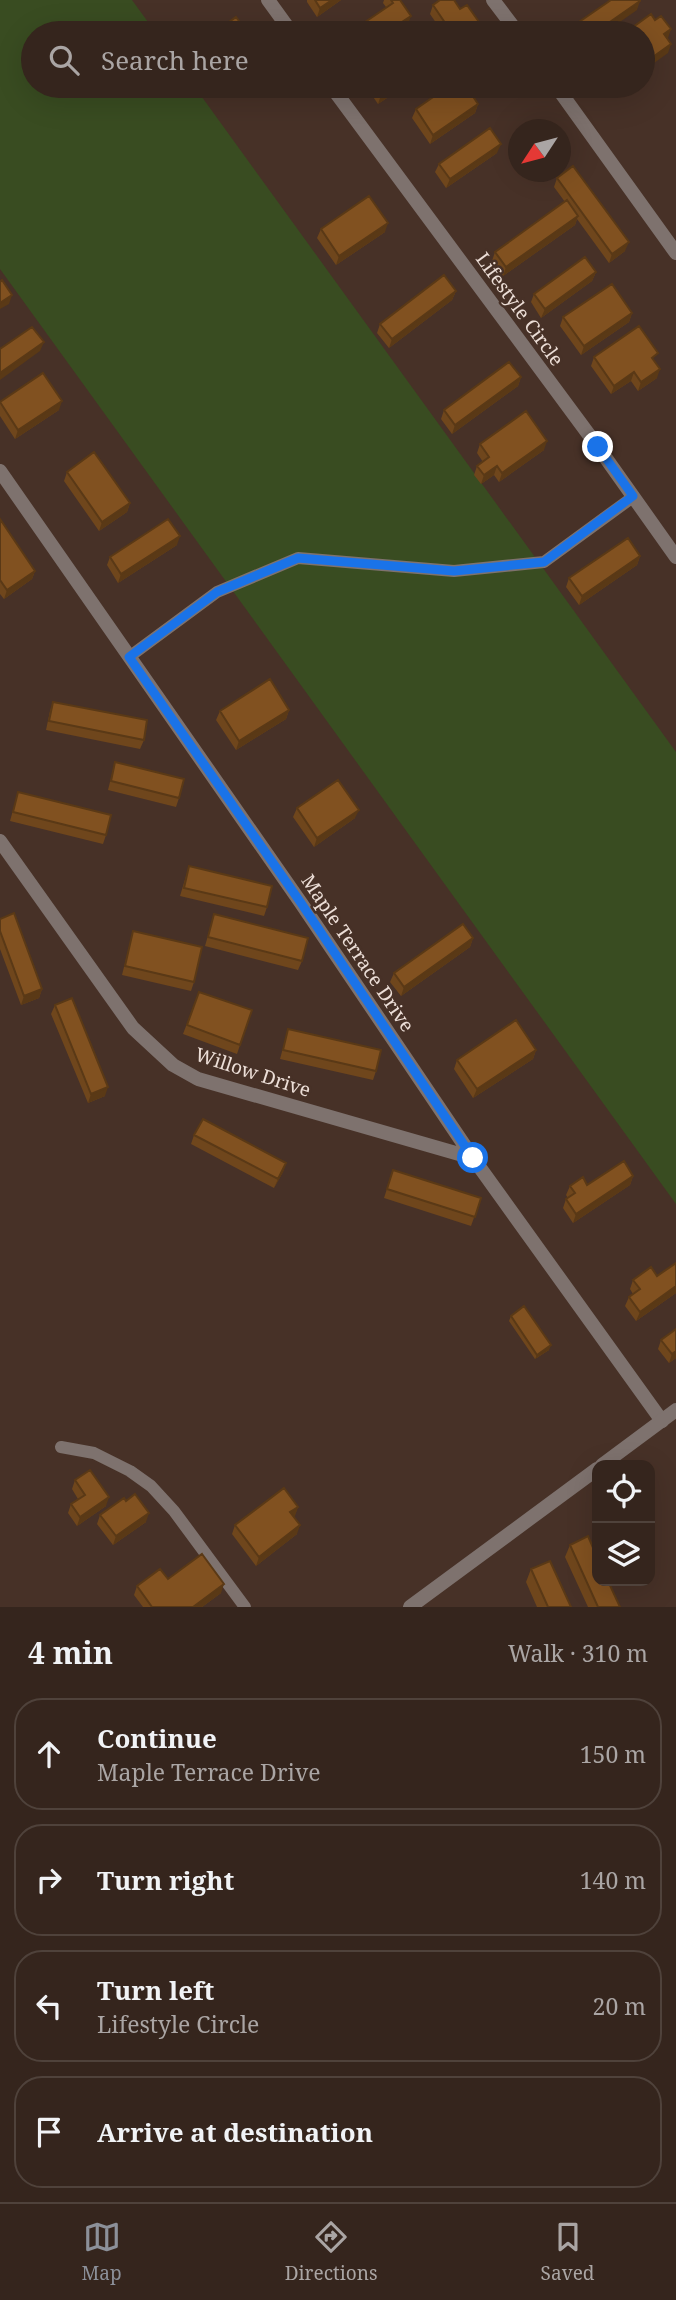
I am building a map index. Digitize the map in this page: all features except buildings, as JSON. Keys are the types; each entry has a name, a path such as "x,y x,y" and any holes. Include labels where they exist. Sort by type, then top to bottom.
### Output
{"street":[{"path":"268,0 283,21"},
{"path":"493,0 509,21"},
{"name":"Lifestyle Circle","path":"340,98 676,557"},
{"path":"565,98 676,253"},
{"name":"Maple Terrace Drive","path":"0,471 301,903 473,1158 662,1421"},
{"path":"0,491 16,494"},
{"name":"Willow Drive","path":"0,841 133,1028 173,1065 198,1079 473,1158"},
{"path":"609,1460 676,1410"},
{"path":"410,1607 592,1473"}],"lane":[{"path":"129,657 217,592 298,558 454,571 544,562 633,496"},
{"path":"61,1447 94,1453 130,1471 151,1486 174,1511 244,1607"}],"green space":[{"path":"0,0 132,0 147,21 21,21 21,98 203,98 676,752 676,1204 0,269"}],"route":[{"path":"473,1158 301,903 129,657 217,592 298,558 454,571 544,562 633,496 598,447"}]}
